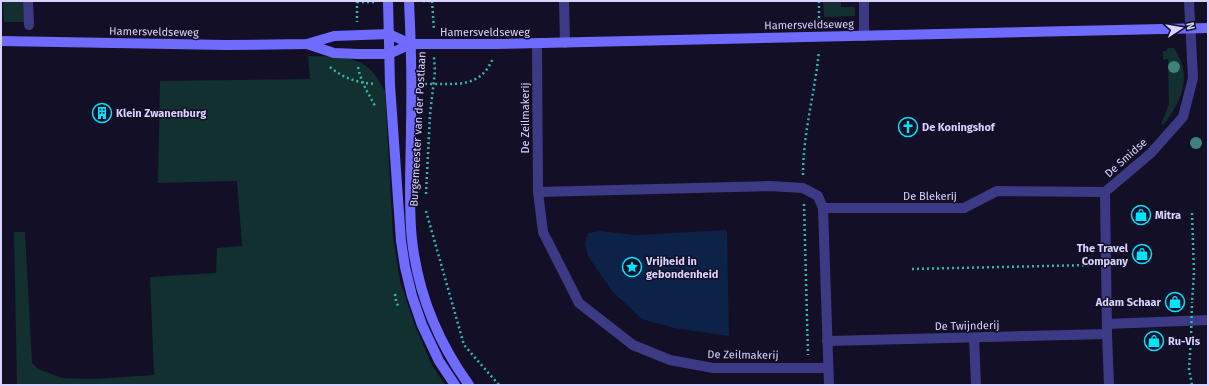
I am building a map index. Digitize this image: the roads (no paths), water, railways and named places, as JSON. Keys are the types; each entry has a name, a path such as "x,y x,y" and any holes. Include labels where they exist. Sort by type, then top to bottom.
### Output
{"street":[{"path":"28,1 29,26"},
{"name":"Burgemeester van der Postlaan","path":"388,1 390,85 401,241 405,267 412,296 422,326 439,360 455,385"},
{"name":"Burgemeester van der Postlaan","path":"410,1 412,84 410,216 414,253 421,285 432,318 447,351 469,385"},
{"path":"564,1 565,43"},
{"path":"864,1 864,36"},
{"name":"De Smidse","path":"1109,385 1105,192 1151,153 1183,117 1193,78 1189,1"},
{"name":"Hamersveldseweg","path":"1,41 227,45 307,44 334,36 389,34 411,44 537,44 1208,28"},
{"name":"Hamersveldseweg","path":"307,44 334,53 389,54 411,44"},
{"name":"De Zeilmakerij","path":"537,44 538,192 543,232 579,303 633,345 670,360 713,368 828,368"},
{"path":"538,192 770,186 804,188 818,196 823,208 829,385"},
{"name":"De Blekerij","path":"823,208 964,208 997,191 1105,192"},
{"name":"De Twijnderij","path":"827,341 974,338 1107,329 1208,320"},
{"path":"974,338 976,385"}],"water":[{"path":"727,230 729,336 674,328 642,319 612,291 588,256 585,243 588,233 600,231 635,235"}],"place":[{"name":"Klein Zwanenburg","path":"102,113"},
{"name":"De Koningshof","path":"908,127"},
{"name":"Mitra","path":"1141,215"},
{"name":"The Travel Company","path":"1142,254"},
{"name":"Vrijheid in gebondenheid","path":"632,267"},
{"name":"Adam Schaar","path":"1175,302"},
{"name":"Ru-Vis","path":"1154,341"}]}
